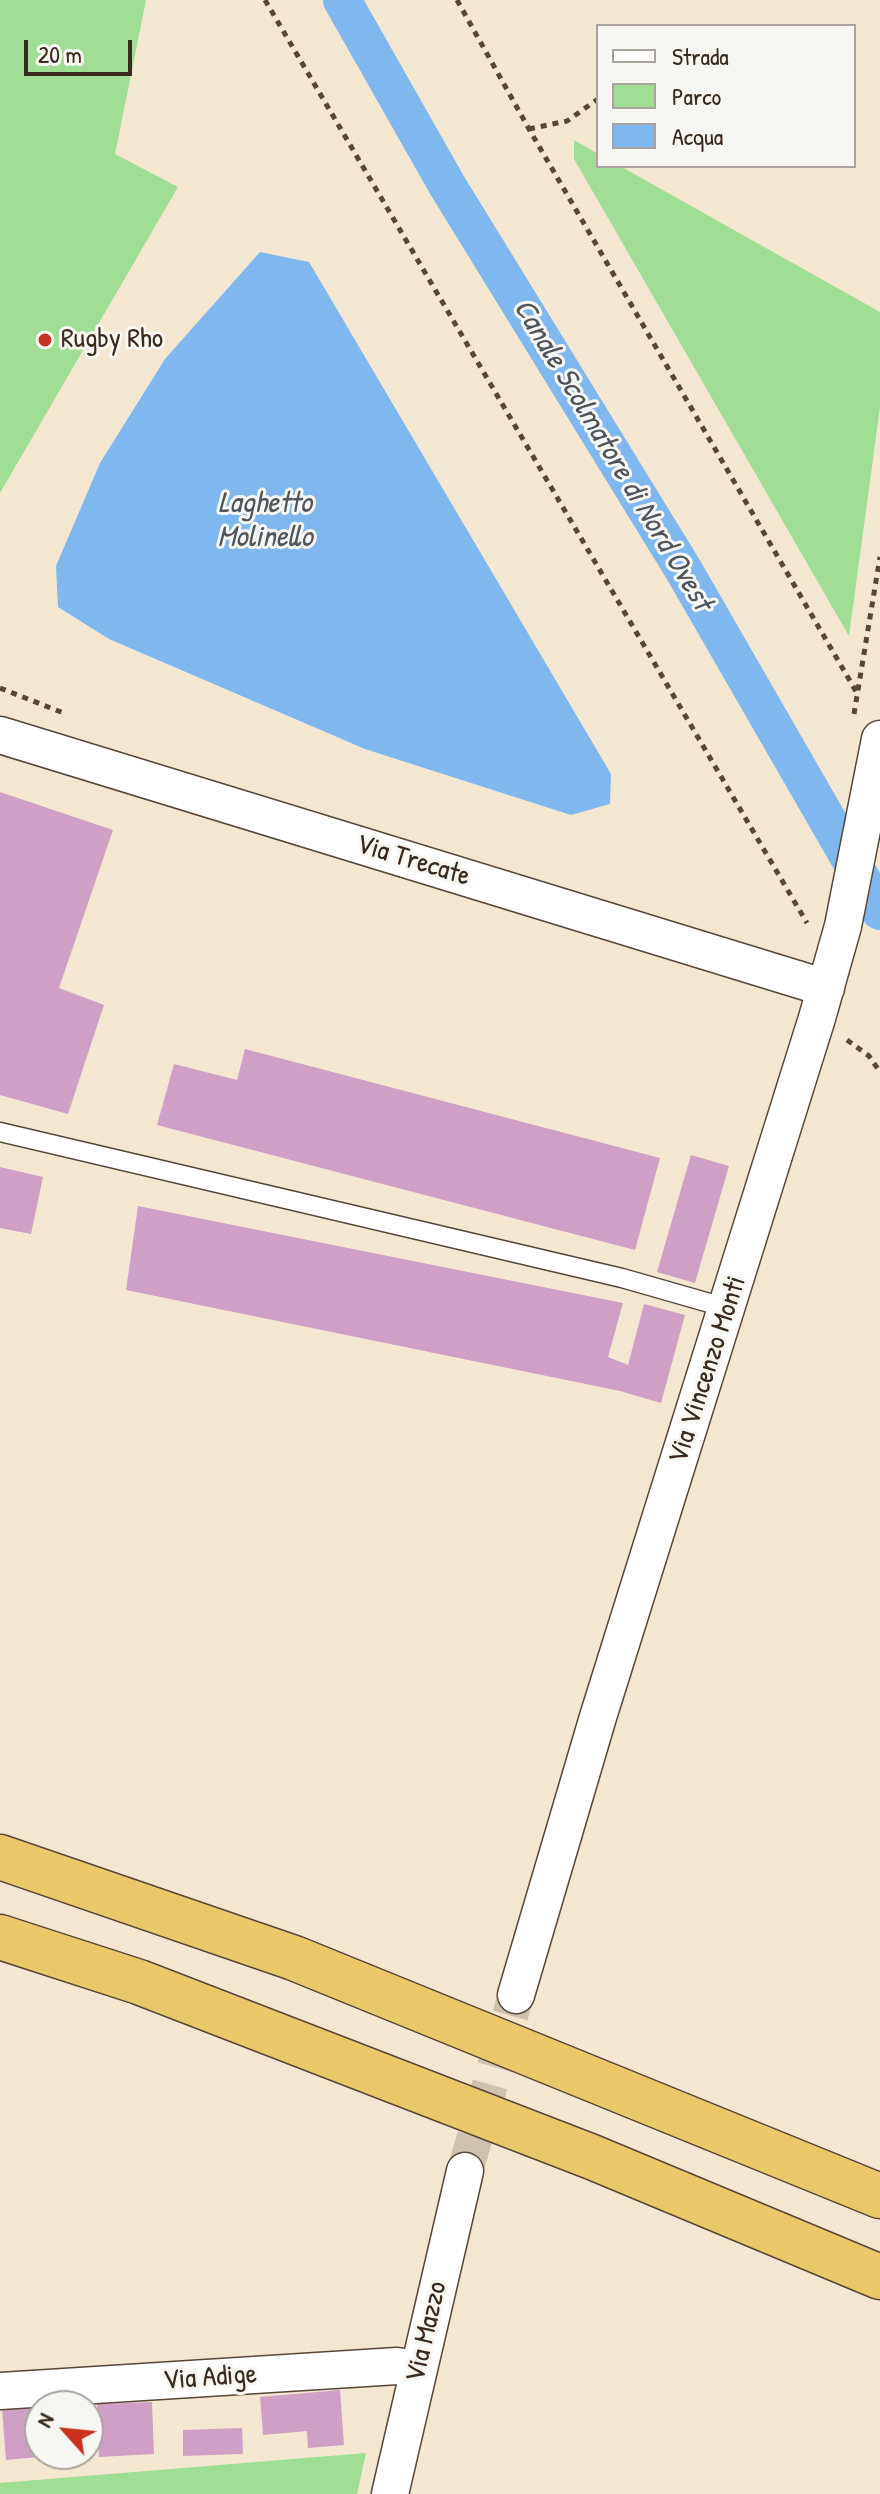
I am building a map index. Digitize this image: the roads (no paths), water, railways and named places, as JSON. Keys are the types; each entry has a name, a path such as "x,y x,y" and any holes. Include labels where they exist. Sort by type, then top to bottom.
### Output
{"highway":[{"path":"0,1857 294,1958 880,2196"},
{"path":"0,1937 153,1988 592,2157 880,2277"}],"street":[{"name":"Via Trecate","path":"0,735 815,995"},
{"name":"Via Vincenzo Monti","path":"516,1995 598,1717 727,1308 815,995 871,735"},
{"name":"Via Mazzo","path":"390,2494 465,2171"},
{"name":"Via Adige","path":"0,2391 397,2366 419,2369"}],"lane":[{"path":"0,1132 622,1278 727,1308"}],"water":[{"name":"Laghetto Molinello","path":"260,252 309,262 611,774 610,804 571,815 365,749 109,639 58,607 56,566 100,463 165,359"}],"waterway":[{"name":"Canale Scolmatore di Nord Ovest","path":"342,0 447,185 683,569 880,911"}],"tunnel":[{"path":"465,2171 516,1995"}],"place":[{"name":"Rugby Rho","path":"45,340"}]}
